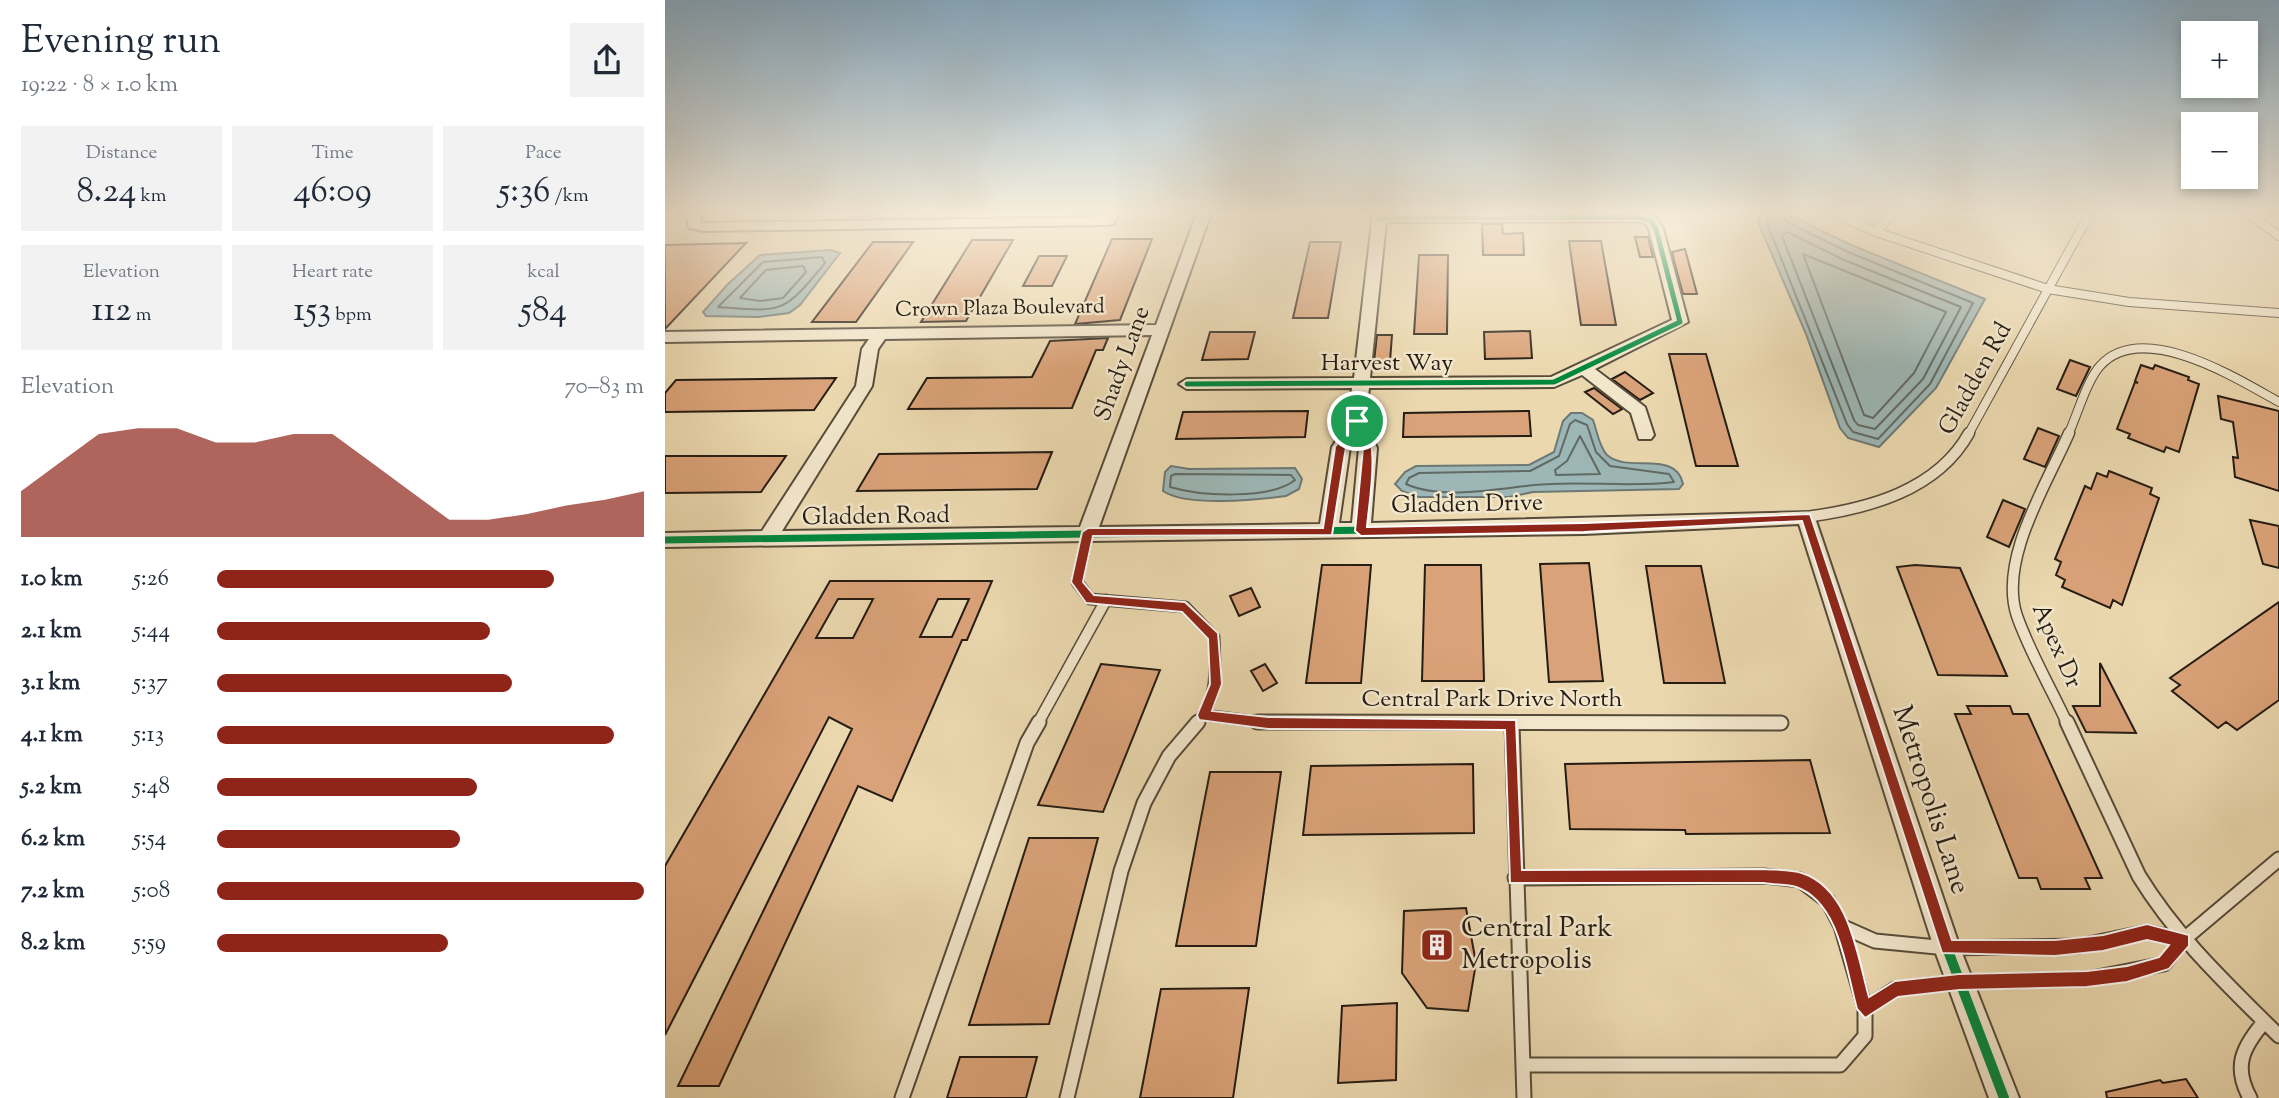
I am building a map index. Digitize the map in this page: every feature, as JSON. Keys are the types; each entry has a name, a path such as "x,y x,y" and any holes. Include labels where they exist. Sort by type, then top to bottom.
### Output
{"street":[{"name":"Shady Lane","path":"1088,532 1186,264"},
{"path":"1328,532 1341,447 1357,421 1374,264"},
{"name":"Harvest Way","path":"1187,384 1554,382 1680,322 1665,264"},
{"name":"Crown Plaza Boulevard","path":"665,337 1162,330"},
{"name":"Crown Plaza Boulevard","path":"768,538 864,386 870,349 880,334"},
{"path":"1585,369 1639,411 1645,435"},
{"path":"1357,421 1369,448 1361,531"},
{"name":"Gladden Drive","path":"1088,532 1328,532 1584,527 1806,517"},
{"name":"Metropolis Lane","path":"1806,517 1947,948 2004,1098"},
{"name":"Gladden Road","path":"665,540 1088,532"}],"lane":[{"path":"1973,264 2048,289 2129,302 2279,313"},
{"name":"Gladden Rd","path":"1806,517 1875,504 1913,488 1947,464 1969,437 2061,264"},
{"name":"Apex Dr","path":"2279,402 2193,359 2146,349 2117,352 2102,361 2017,551 2012,573 2012,596 2016,614 2139,876 2183,940 2279,1036"},
{"path":"1067,1098 1121,872 1144,803 1169,756 1203,715 1216,684 1214,637 1185,607 1090,599 1077,582 1088,532"},
{"path":"902,1098 1027,743 1106,600"},
{"name":"Central Park Drive North","path":"1203,715 1268,723 1781,723"},
{"path":"1512,724 1524,1098"},
{"path":"1865,1009 1895,989 1959,982 2087,979 2127,974 2164,964 2183,940 2279,859"},
{"path":"1515,878 1764,876 1800,880 1828,901 1841,926 1865,1009 1865,1037 1840,1065 1523,1065"},
{"path":"1841,926 1875,941 1947,948 2067,947 2147,932 2183,940"},
{"path":"2250,1098 2241,1080 2239,1057 2242,1048 2265,1022"}],"water":[{"path":"750,264 831,264 800,305 789,313 759,317 706,316 703,312"},
{"path":"1776,264 1899,264 1985,299 1936,388 1879,447 1848,438 1840,428 1806,334"},
{"path":"1571,413 1582,413 1593,420 1607,455 1627,463 1671,467 1679,473 1683,484 1679,489 1533,492 1509,497 1418,497 1402,491 1395,484 1405,472 1416,466 1529,465 1554,452 1563,421"},
{"path":"1171,466 1189,469 1295,468 1302,479 1299,489 1286,496 1204,501 1174,496 1163,491 1165,472"}],"building":[{"path":"665,264 726,264 665,329"},
{"path":"856,264 897,264 856,322 812,322"},
{"path":"957,264 999,264 966,321 921,322"},
{"path":"1035,264 1063,264 1052,286 1023,286"},
{"path":"1101,264 1142,264 1120,320 1075,324"},
{"path":"1305,264 1337,264 1328,318 1293,318"},
{"path":"1418,264 1448,264 1447,334 1414,334"},
{"path":"1572,264 1605,264 1616,325 1581,325"},
{"path":"1675,264 1689,264 1697,294 1683,294"},
{"path":"1530,331 1532,358 1485,359 1484,332"},
{"path":"1210,332 1255,332 1248,359 1202,360"},
{"path":"1377,335 1392,335 1390,361 1374,361"},
{"path":"1108,338 1103,350 1096,350 1072,408 908,409 927,378 1032,377 1050,341"},
{"path":"1669,354 1706,354 1738,466 1696,466"},
{"path":"2070,360 2090,367 2076,396 2057,389"},
{"path":"2141,365 2153,369 2155,365 2189,377 2188,380 2199,384 2179,452 2166,447 2164,452 2128,438 2130,434 2117,429 2135,382 2138,383 2135,381"},
{"path":"1625,372 1653,393 1640,400 1612,379"},
{"path":"836,378 814,410 665,412 665,393 676,380"},
{"path":"1594,388 1622,409 1613,414 1585,392"},
{"path":"2218,396 2279,411 2279,491 2235,477 2233,457 2238,458 2233,422 2221,419"},
{"path":"1308,411 1305,437 1176,439 1183,412"},
{"path":"1529,411 1531,436 1403,437 1404,413"},
{"path":"2038,428 2059,436 2045,467 2024,459"},
{"path":"1052,452 1037,489 857,491 879,454"},
{"path":"665,456 786,456 761,492 665,493"},
{"path":"2109,471 2152,488 2150,494 2159,498 2122,605 2113,600 2110,608 2062,587 2065,580 2056,575 2061,562 2055,559 2085,486 2091,489 2097,473 2107,477"},
{"path":"2003,500 2025,509 2009,547 1987,537"},
{"path":"2250,520 2279,526 2279,568 2263,564"},
{"path":"1589,563 1603,681 1549,682 1540,564"},
{"path":"1322,565 1371,565 1361,683 1306,683"},
{"path":"1425,565 1481,565 1484,681 1422,681"},
{"path":"1915,565 1960,568 2007,676 1938,675 1897,567"},
{"path":"1646,566 1701,566 1725,683 1664,683"},
{"path":"830,581 992,581 967,640 962,640 892,801 858,786 719,1086 678,1086 852,729 829,717 665,1035 665,866","holes":["838,599 873,599 853,638 816,638","938,599 969,599 952,637 920,637"]},
{"path":"1251,588 1260,607 1239,616 1230,596"},
{"path":"2279,602 2279,700 2237,730 2226,722 2218,728 2172,691 2180,685 2170,678"},
{"path":"2100,663 2136,733 2086,732 2073,706 2100,706"},
{"path":"1101,664 1160,670 1103,812 1038,805"},
{"path":"1265,664 1277,683 1263,691 1251,671"},
{"path":"1967,706 2010,706 2013,714 2028,714 2102,878 2085,878 2090,889 2041,889 2037,878 2019,878 1955,714 1971,714"},
{"path":"1810,760 1830,833 1686,834 1685,830 1570,829 1565,764"},
{"path":"1473,764 1474,833 1303,835 1311,766"},
{"path":"1210,772 1281,772 1256,946 1176,946"},
{"path":"1029,838 1098,838 1049,1024 969,1025"},
{"name":"Central Park Metropolis","path":"1466,908 1476,963 1468,1011 1427,1008 1402,973 1404,911"},
{"path":"1249,988 1233,1098 1140,1098 1161,989"},
{"path":"1397,1003 1396,1080 1338,1083 1342,1006"},
{"path":"960,1057 1037,1057 1026,1098 947,1098"},
{"path":"2186,1079 2198,1098 2107,1098 2106,1092 2160,1080 2163,1083"}],"cycle path":[{"path":"1187,384 1554,382 1680,322 1665,264"},
{"path":"665,540 1584,527 1806,517 1947,948 2004,1098"}],"place":[{"name":"Central Park Metropolis","path":"1437,945"}],"route":[{"path":"1357,421 1369,448 1361,531 1584,527 1806,517 1947,948 2055,948 2103,943 2147,932 2183,940 2164,964 2146,970 2087,979 1993,980 1895,989 1865,1009 1841,926 1828,901 1800,880 1764,876 1515,878 1512,724 1268,723 1203,715 1216,684 1214,637 1185,607 1090,599 1077,582 1088,532 1328,532 1341,447 1357,421"}]}
